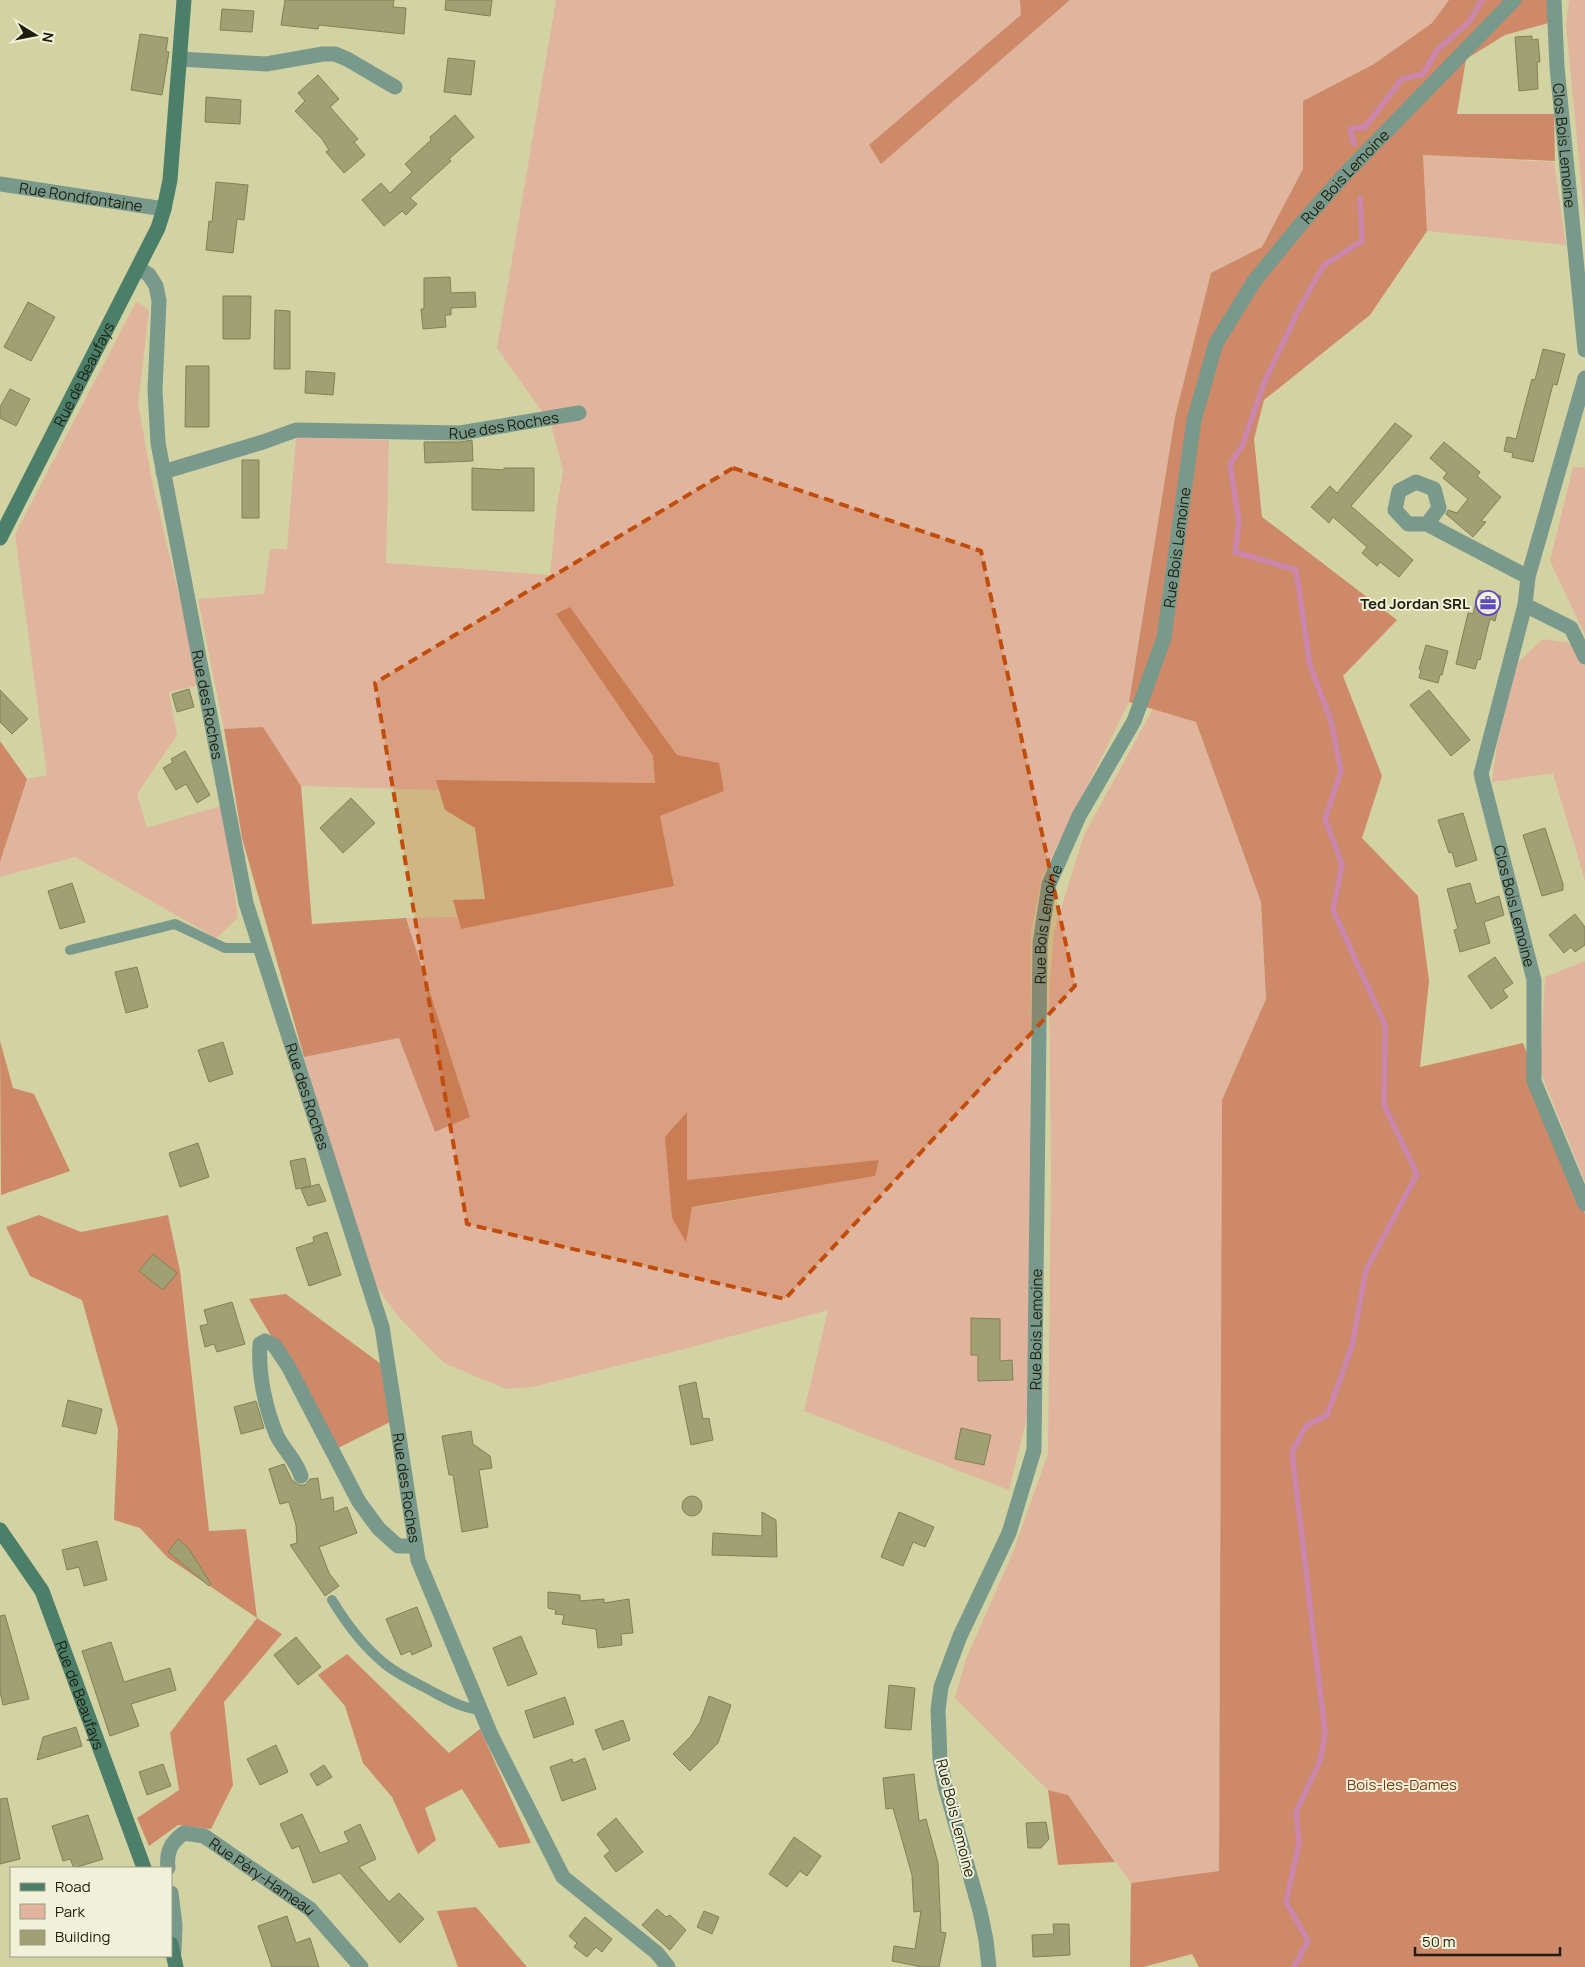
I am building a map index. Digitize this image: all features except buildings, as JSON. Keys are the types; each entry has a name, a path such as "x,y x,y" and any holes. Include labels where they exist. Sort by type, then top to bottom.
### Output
{"street":[{"name":"Rue de Beaufays","path":"0,538 140,268 158,228 170,180 184,0"},
{"name":"Rue Bois Lemoine","path":"989,1967 980,1910 942,1768 938,1733 938,1710 941,1686 960,1636 1009,1533 1034,1450 1040,943 1049,884 1079,816 1134,721 1164,638 1194,420 1216,343 1255,280 1300,224 1345,174 1514,0"},
{"name":"Clos Bois Lemoine","path":"1554,0 1557,67 1585,350"},
{"path":"180,59 266,64 322,54 334,54 348,59 395,87"},
{"name":"Rue Rondfontaine","path":"0,184 164,209"},
{"name":"Rue des Roches","path":"140,268 149,275 156,286 159,301 155,398 158,443 246,903 382,1327 418,1560 450,1642 491,1735 562,1877 657,1952 668,1967"},
{"name":"Clos Bois Lemoine","path":"1585,378 1528,577 1525,605 1481,774 1534,980 1534,1081 1585,1204"},
{"name":"Rue des Roches","path":"163,472 263,442 296,430 460,432 580,414"},
{"path":"1427,524 1528,577"},
{"path":"1525,605 1570,628 1585,657"},
{"path":"302,1476 297,1463 278,1437 267,1403 259,1361 260,1344 265,1341 274,1345 288,1366 360,1502 374,1522 398,1546 416,1546"},
{"name":"Rue de Beaufays","path":"0,1530 42,1590 144,1867"},
{"name":"Rue Péry-Hameau","path":"168,1867 167,1858 174,1840 184,1833 204,1836 310,1908 361,1967"},
{"path":"172,1899 176,1925 173,1947 176,1967"}],"lane":[{"path":"70,950 174,924 225,948 260,948"},
{"path":"332,1600 351,1627 384,1664 417,1684 455,1703 474,1710 481,1710"}],"highlighted area":[{"path":"733,468 981,551 1075,986 785,1299 467,1224 375,683"}],"green space":[{"path":"556,0 1020,0 1022,15 869,145 881,164 1070,0 1449,0 1432,23 1374,64 1303,101 1303,169 1262,247 1211,273 1175,417 1129,702 1042,877 1031,932 1029,1409 1009,1490 804,1411 828,1310 688,1348 532,1387 506,1389 444,1363 397,1315 372,1280 304,1057 399,1038 435,1131 470,1117 406,918 457,917 461,929 674,886 660,816 724,791 678,756 570,607 557,615 653,756 655,783 437,780 439,790 301,786 263,727 224,729 198,599 264,594 270,549 287,549 296,437 389,440 386,563 550,575 557,505 563,471 551,424 497,348","holes":["687,1113 687,1180 879,1160 875,1176 692,1208 686,1241"]},
{"path":"1020,0 1070,0 881,164 869,145 1021,15"},
{"name":"Bois-les-Dames","path":"1449,0 1556,0 1552,22 1505,35 1466,59 1457,114 1554,114 1555,161 1423,155 1427,231 1370,315 1264,400 1254,439 1262,517 1397,620 1343,676 1382,776 1362,838 1418,896 1429,981 1420,1067 1523,1043 1585,1214 1585,1967 1199,1967 1192,1954 1143,1967 1130,1967 1131,1883 1219,1871 1222,1100 1266,999 1261,902 1196,722 1129,702 1175,417 1211,273 1262,247 1303,169 1303,101 1374,64 1432,23"},
{"path":"1569,0 1585,0 1585,222 1566,25"},
{"path":"1423,155 1554,162 1566,245 1427,231"},
{"path":"136,302 149,310 138,404 153,486 200,685 169,692 177,735 137,794 147,828 223,805 238,918 216,938 75,857 0,877 0,862 27,779 47,775 15,534"},
{"path":"1573,467 1585,467 1585,635 1550,561"},
{"path":"570,607 677,755 719,763 724,791 660,816 674,886 461,929 453,900 485,899 475,828 445,810 436,780 655,783 653,756 556,614"},
{"path":"1543,639 1569,643 1585,664 1585,881 1553,773 1492,782 1497,744 1517,663"},
{"path":"1153,709 1196,722 1261,902 1266,999 1222,1100 1219,1871 1131,1883 1068,1795 1048,1790 955,1698 966,1659 1013,1552 1048,1454 1051,1168 1049,992 1054,931 1084,835"},
{"path":"263,727 301,786 312,924 406,918 470,1117 435,1132 399,1038 304,1057 242,838 224,729"},
{"path":"0,741 27,779 0,862"},
{"path":"1585,961 1585,1182 1540,1071 1545,977"},
{"path":"0,1041 13,1088 34,1094 70,1171 1,1195"},
{"path":"687,1112 687,1180 879,1160 875,1176 692,1207 686,1242 672,1218 665,1137"},
{"path":"39,1215 81,1232 168,1215 180,1271 209,1531 246,1529 257,1618 168,1558 140,1528 114,1520 118,1429 82,1300 30,1276 6,1227"},
{"path":"286,1294 381,1364 390,1422 338,1448 249,1299"},
{"path":"257,1618 282,1634 224,1702 233,1785 211,1829 178,1825 149,1846 137,1818 179,1790 170,1733"},
{"path":"347,1654 449,1753 480,1729 531,1843 499,1848 462,1789 425,1808 436,1840 418,1854 392,1797 363,1763 345,1706 318,1675"},
{"path":"1048,1790 1068,1795 1115,1862 1058,1865"},
{"path":"476,1907 527,1967 458,1967 437,1911"}],"waterway":[{"path":"1354,144 1350,129 1365,127 1402,79 1423,74 1437,50 1469,22 1482,0"},
{"path":"1294,1967 1308,1941 1286,1902 1299,1843 1296,1812 1320,1761 1325,1733 1292,1452 1306,1426 1327,1415 1352,1346 1366,1270 1417,1174 1384,1105 1385,1025 1333,910 1342,864 1325,819 1341,771 1331,721 1310,665 1296,570 1235,552 1239,522 1230,464 1242,446 1264,383 1299,309 1324,265 1362,241 1360,198"}],"place":[{"name":"Ted Jordan SRL","path":"1488,603"}]}
